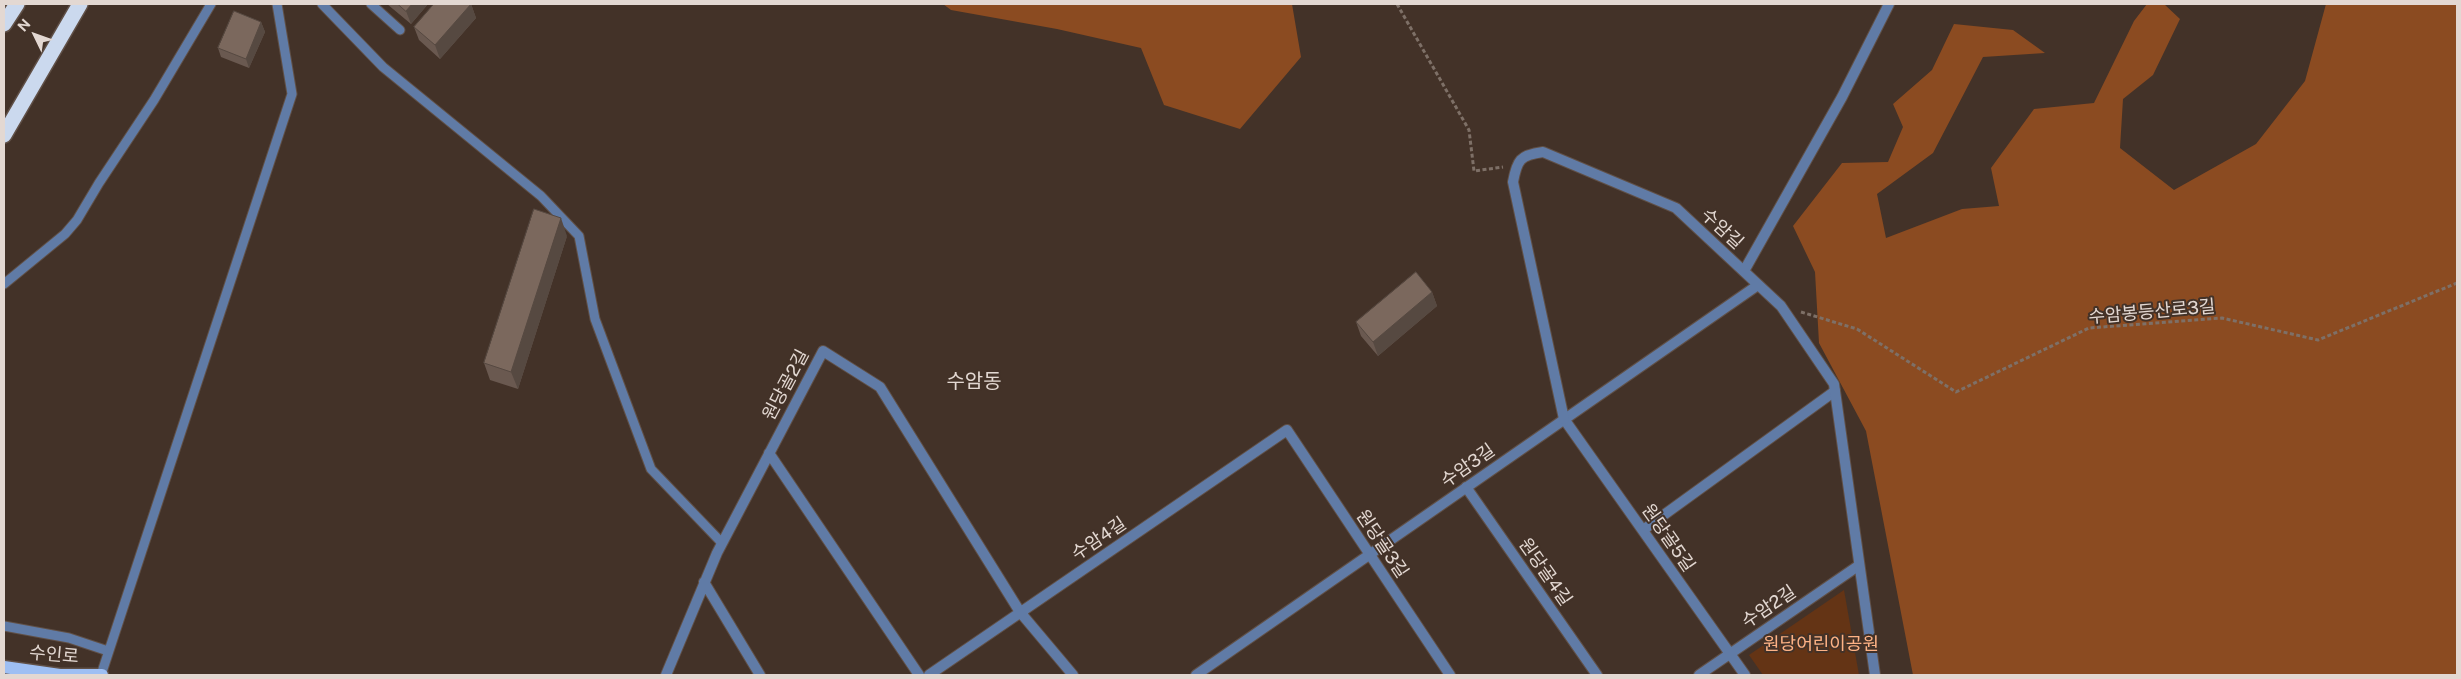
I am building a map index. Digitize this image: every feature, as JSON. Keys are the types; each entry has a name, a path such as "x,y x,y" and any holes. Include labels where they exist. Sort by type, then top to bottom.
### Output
{"highway":[{"path":"4,24 17,4"},
{"path":"4,135 80,4"}],"main road":[{"name":"수인로","path":"4,667 60,675 101,675"}],"street":[{"path":"1744,271 1842,97 1889,4"},
{"name":"수암길","path":"1516,165 1527,154 1544,152 1676,208 1781,306 1834,384 1858,566 1875,675"},
{"path":"1516,165 1513,182 1564,419"},
{"name":"수암3길","path":"1196,675 1758,285"},
{"name":"원당골2길","path":"666,675 704,582 722,544 823,351 880,387 1020,612 1073,675"},
{"path":"1643,530 1835,391"},
{"name":"원당골5길","path":"1564,419 1745,675"},
{"name":"원당골3길","path":"1287,430 1450,675"},
{"name":"수암4길","path":"929,675 1287,430"},
{"path":"769,453 919,675"},
{"name":"원당골4길","path":"1466,487 1597,675"},
{"name":"수암2길","path":"1699,675 1858,566"},
{"path":"704,582 760,675"}],"lane":[{"path":"4,284 65,234 77,220 98,184 154,100 211,4"},
{"path":"101,675 292,94 277,4"},
{"path":"322,4 383,67 541,196 579,236 595,318 651,469 722,544"},
{"path":"372,4 400,30"},
{"path":"4,626 68,638 108,651"}],"path":[{"path":"1397,4 1469,130 1474,171 1516,165"},
{"name":"수암봉등산로3길","path":"1781,306 1857,329 1956,392 2090,328 2222,318 2318,340 2457,283"}],"green space":[{"name":"원당어린이공원","path":"1844,590 1859,675 1763,675 1749,655"}],"shaded area":[{"path":"943,4 1292,4 1301,57 1240,129 1164,105 1141,48 1057,29 951,10"},
{"path":"2147,4 2164,4 2180,19 2153,75 2123,99 2120,148 2174,190 2256,144 2305,81 2326,4 2457,4 2457,675 1913,675 1866,431 1819,343 1815,272 1793,226 1842,163 1888,162 1903,127 1893,104 1932,70 1954,24 2013,30 2045,53 1983,57 1933,153 1877,194 1886,238 1962,209 1999,206 1991,168 2034,109 2094,103 2134,21"}],"building":[{"path":"398,4 412,4 406,11"},
{"path":"434,4 471,4 435,45 414,27"},
{"path":"234,11 261,22 246,59 218,48"},
{"path":"534,209 561,218 511,372 484,363"},
{"path":"1416,272 1432,292 1373,342 1356,322"}],"district":[{"name":"수암동","path":"974,382"}]}
